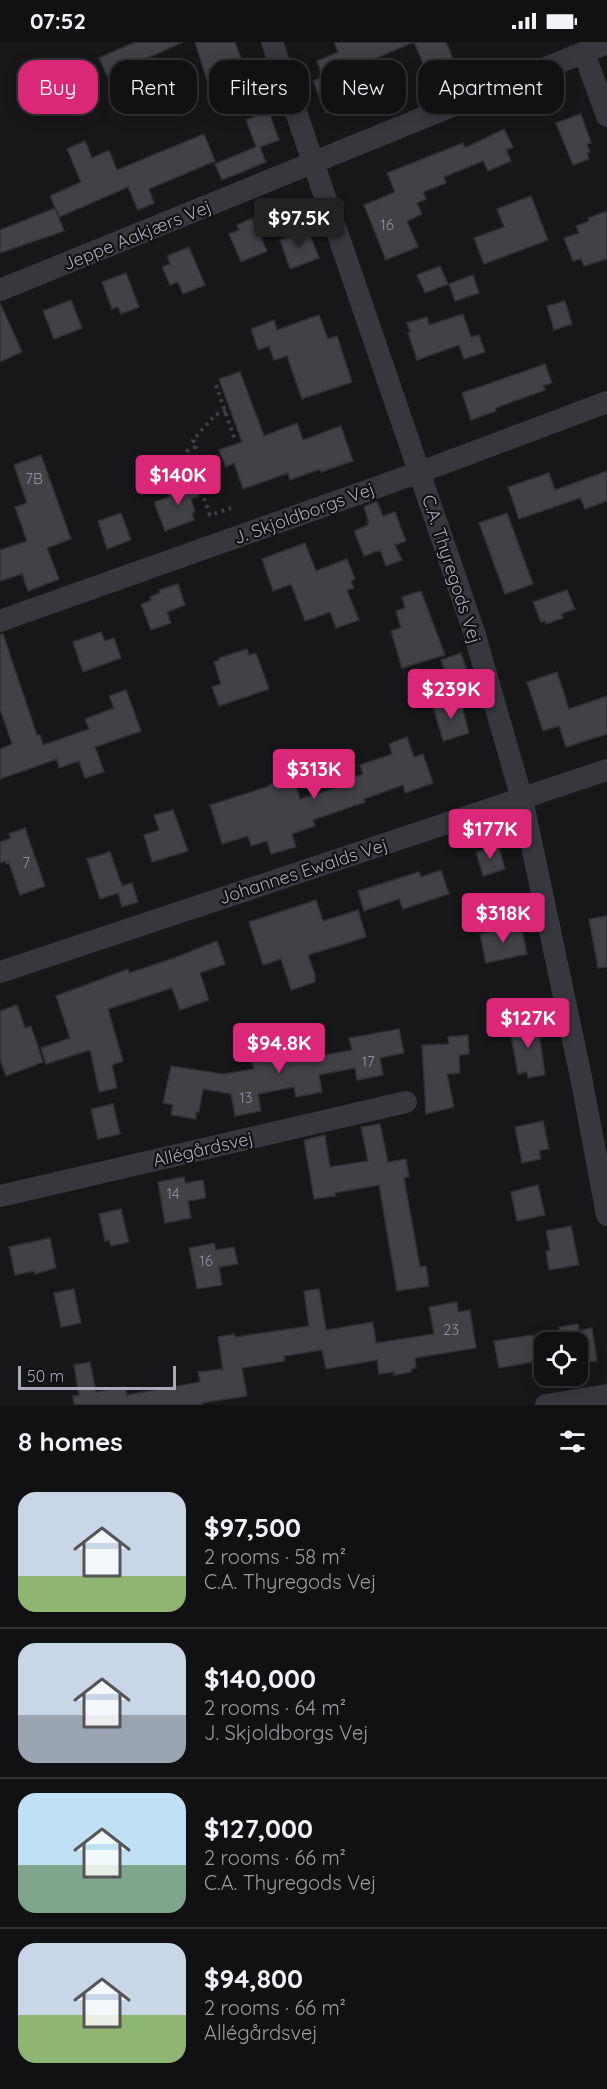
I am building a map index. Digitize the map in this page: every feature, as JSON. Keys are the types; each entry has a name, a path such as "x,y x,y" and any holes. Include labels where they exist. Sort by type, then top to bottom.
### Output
{"street":[{"name":"C.A. Thyregods Vej","path":"272,42 474,632 522,799 581,1077 607,1215"},
{"name":"Jeppe Aakjærs Vej","path":"0,290 607,43"},
{"path":"584,53 607,116"},
{"name":"J. Skjoldborgs Vej","path":"0,621 419,472 607,402"},
{"name":"Johannes Ewalds Vej","path":"0,972 607,770"},
{"name":"Allégårdsvej","path":"0,1196 406,1102"},
{"path":"546,1405 607,1395"}],"path":[{"path":"216,385 235,440"},
{"path":"226,411 215,415 194,440 195,447 187,451 210,515 231,508"}],"building":[{"path":"135,42 183,42 143,60 110,60 110,75 107,76 99,58"},
{"path":"195,42 235,42 241,60 209,60 209,87"},
{"path":"334,42 414,42 372,60 321,60 321,72 317,61 338,52"},
{"path":"414,42 446,42 453,59 451,60 422,60"},
{"path":"321,78 321,101 313,81"},
{"path":"270,114 279,140 260,147 266,162 222,180 215,164 256,147 246,120"},
{"path":"581,114 591,143 587,144 590,152 587,153 589,159 573,165 556,123"},
{"path":"504,129 513,147 506,150 511,161 488,171 483,161 444,177 446,183 423,192 426,199 417,203 422,214 407,221 418,247 386,260 364,205 395,192 387,173 463,143 465,148"},
{"path":"204,134 215,161 149,189 154,203 138,210 128,187 59,217 50,196 81,182 67,149 85,141 92,158 109,150 117,170"},
{"path":"531,196 548,240 484,264 474,238 504,227 497,209"},
{"path":"55,208 64,231 0,253 0,230"},
{"path":"607,211 607,259 584,266 581,259 573,261 564,238 579,233 576,226 589,221 588,218"},
{"path":"253,218 267,251 241,262 229,234 239,230 237,225"},
{"path":"308,230 319,258 290,269 280,240"},
{"path":"189,247 205,285 183,294 178,282 170,285 162,267 170,264 167,256"},
{"path":"440,266 448,284 425,293 417,275"},
{"path":"126,273 139,307 121,314 118,307 112,309 102,282"},
{"path":"473,275 479,293 455,301 449,284"},
{"path":"71,300 82,328 54,339 43,311"},
{"path":"565,301 572,324 554,330 547,306"},
{"path":"0,303 22,352 0,362"},
{"path":"463,314 471,337 479,335 485,352 464,359 459,345 417,360 407,323 427,317 429,325"},
{"path":"319,315 328,339 337,336 352,382 302,399 287,356 274,360 269,346 258,350 251,329 274,320 277,330"},
{"path":"545,364 552,383 543,386 545,390 495,408 496,411 471,420 462,393"},
{"path":"240,372 264,436 297,423 303,440 341,426 353,461 321,472 320,469 290,480 288,473 243,489 234,463 226,467 219,450 242,442 219,379"},
{"path":"41,455 71,539 47,548 59,579 28,591 22,574 0,581 0,550 27,541 15,507 27,503 14,465"},
{"path":"607,471 607,501 585,509 580,498 519,519 508,487 549,473 555,490"},
{"path":"193,480 199,496 191,499 195,512 192,513 194,520 165,531 154,502 169,497 167,489"},
{"path":"377,501 383,516 395,512 406,541 395,545 402,560 386,566 380,550 364,556 354,531 368,525 364,507"},
{"path":"121,513 131,540 107,549 98,521"},
{"path":"507,513 533,584 505,594 479,523"},
{"path":"305,543 316,571 347,559 355,579 351,581 354,588 347,590 359,620 336,628 330,612 305,621 291,584 273,591 262,559"},
{"path":"178,584 185,605 167,612 171,623 151,630 141,604 151,601 150,597 160,593 159,590"},
{"path":"567,590 575,609 561,614 563,618 546,624 545,621 541,622 533,602"},
{"path":"421,591 445,655 402,668 391,631 401,628 396,611 405,608 402,597"},
{"path":"101,632 105,641 114,638 121,658 83,672 73,642"},
{"path":"0,634 3,634 37,735 40,735 43,745 89,729 85,719 114,708 109,696 126,690 141,731 95,747 104,772 85,778 79,761 59,768 57,759 0,779 0,749 12,744 0,709"},
{"path":"247,649 249,655 256,653 269,689 219,706 212,687 221,684 214,662 219,658"},
{"path":"461,653 467,671 447,678 441,660"},
{"path":"557,672 569,709 607,696 607,734 566,747 559,726 543,731 527,682"},
{"path":"460,699 469,733 443,741 433,706"},
{"path":"407,737 414,757 423,754 433,783 405,793 403,785 364,799 365,802 313,820 315,826 292,834 296,847 271,854 267,841 251,846 248,836 222,844 210,805 293,777 300,799 335,788 333,784 363,774 360,765 392,754 389,744"},
{"path":"173,810 188,851 152,862 144,835 159,830 154,815"},
{"path":"25,828 45,886 20,895 9,863 6,864 5,861 0,863 0,842 11,838 9,834"},
{"path":"498,845 505,869 483,876 476,852"},
{"path":"110,852 122,886 132,883 138,902 122,907 118,893 100,899 87,859"},
{"path":"441,870 449,894 403,909 399,899 364,911 358,891 419,872 421,877"},
{"path":"316,900 323,921 358,910 366,937 308,955 315,982 291,990 281,959 263,965 249,922"},
{"path":"607,916 607,967 598,968 589,919"},
{"path":"521,925 527,954 486,963 480,934"},
{"path":"217,941 225,964 200,973 209,1000 180,1010 172,988 108,1009 123,1061 112,1065 117,1088 99,1092 90,1050 46,1064 41,1048 70,1038 56,996 128,969 129,973"},
{"path":"17,1005 25,1028 31,1026 43,1062 6,1076 0,1059 0,1011"},
{"path":"534,1017 536,1027 538,1026 545,1075 528,1078 527,1072 518,1074 510,1031 519,1030 518,1020"},
{"path":"399,1029 404,1053 380,1058 383,1075 357,1080 355,1068 319,1075 322,1092 296,1097 294,1087 258,1094 261,1111 235,1116 231,1094 203,1089 196,1119 171,1115 173,1105 163,1103 171,1066 223,1074 254,1069 249,1053 272,1046 276,1058 314,1050 315,1057 352,1050 349,1038"},
{"path":"468,1035 469,1054 459,1055 460,1073 447,1074 454,1107 426,1114 422,1045 449,1044 448,1037"},
{"path":"113,1104 120,1134 98,1139 91,1109"},
{"path":"543,1121 549,1149 539,1151 541,1159 522,1163 515,1127"},
{"path":"380,1124 388,1162 406,1159 409,1177 404,1178 420,1267 426,1266 429,1286 397,1291 379,1185 314,1199 304,1140 325,1135 330,1167 368,1161 361,1127"},
{"path":"184,1177 185,1183 203,1180 206,1198 188,1201 191,1218 165,1223 158,1182"},
{"path":"538,1185 545,1215 517,1221 511,1192"},
{"path":"121,1209 129,1242 111,1246 109,1240 105,1241 99,1214"},
{"path":"571,1226 579,1265 549,1270 546,1251 550,1250 546,1231"},
{"path":"50,1238 56,1268 35,1274 34,1271 15,1275 9,1247"},
{"path":"214,1243 216,1250 234,1247 238,1264 219,1267 222,1285 197,1289 189,1248"},
{"path":"74,1289 81,1323 61,1327 54,1293"},
{"path":"319,1289 326,1330 373,1322 376,1343 434,1334 429,1307 457,1302 458,1312 470,1310 476,1348 415,1358 416,1368 411,1369 411,1372 394,1375 394,1372 379,1374 377,1360 326,1369 322,1350 284,1356 285,1361 242,1368 247,1396 202,1403 202,1405 74,1405 73,1396 79,1395 74,1365 90,1362 96,1392 125,1387 127,1395 200,1382 198,1372 223,1369 218,1337 235,1334 235,1337 309,1326 304,1291"},
{"path":"578,1324 579,1331 592,1328 597,1361 588,1362 588,1332 560,1332 559,1327"},
{"path":"533,1335 534,1362 499,1368 494,1341"}]}
